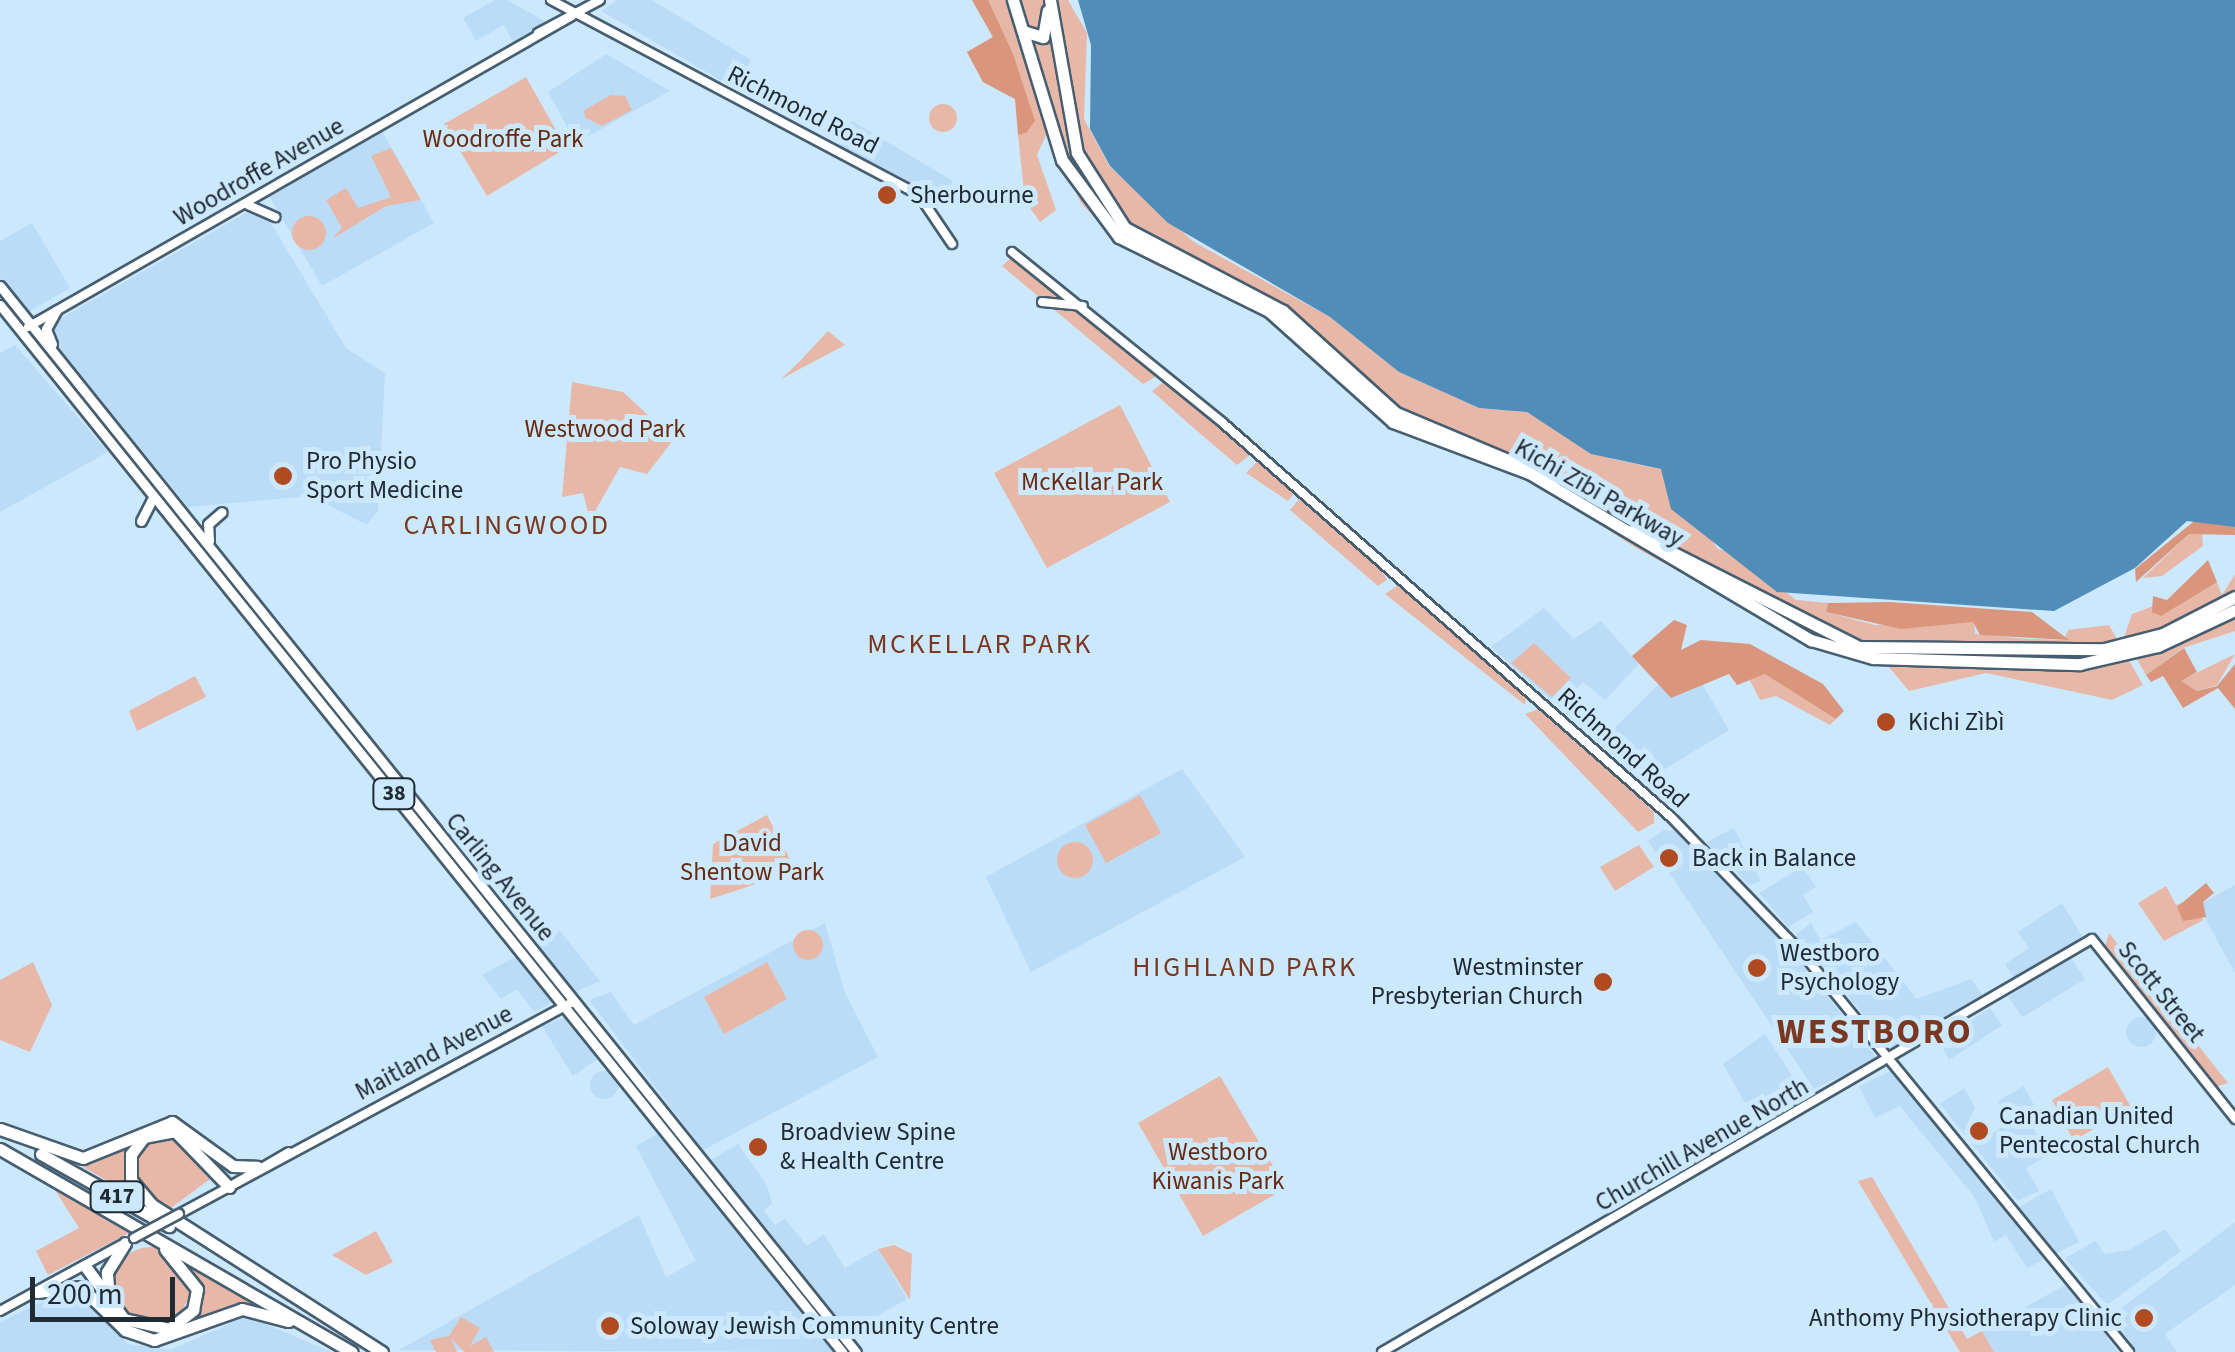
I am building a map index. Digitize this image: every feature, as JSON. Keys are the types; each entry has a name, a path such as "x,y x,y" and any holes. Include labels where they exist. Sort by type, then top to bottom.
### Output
{"highway":[{"name":"Kichi Zībī Parkway","path":"1013,0 1062,160 1102,221 1154,261 1283,321 1393,422 1531,474 1630,540 1838,651 2049,665 2129,650 2235,610"},
{"name":"Kichi Zībī Parkway","path":"1050,0 1077,153 1111,214 1159,253 1283,311 1383,406 1531,465 1632,532 1840,644 2129,650 2235,597"},
{"path":"1021,28 1043,37 1050,0"},
{"path":"0,1130 83,1158 162,1121 204,1139 233,1166 257,1167"},
{"name":"417","path":"0,1130 234,1262 382,1352"},
{"path":"229,1186 175,1131 144,1137 130,1154 140,1196 234,1262"},
{"path":"204,1139 229,1186"},
{"name":"417","path":"0,1149 133,1236 352,1352"},
{"path":"85,1266 111,1311 137,1326 169,1329 197,1300 185,1264 133,1236 107,1272 111,1311"},
{"path":"37,1292 80,1287 154,1340 242,1309 318,1332"}],"main road":[{"name":"Richmond Road","path":"551,0 929,202 952,244"},
{"name":"Woodroffe Avenue","path":"20,332 600,0"},
{"path":"239,208 260,204 276,216"},
{"name":"Richmond Road","path":"1012,252 1087,307 1672,818 1892,1059 2129,1352"},
{"name":"Carling Avenue","path":"0,286 161,484 842,1352"},
{"path":"1042,302 1087,307"},
{"name":"Carling Avenue","path":"0,305 856,1352"},
{"path":"56,312 46,332 67,368"},
{"path":"132,471 161,484"},
{"path":"140,521 154,508 146,488"},
{"path":"211,549 208,524 222,512"},
{"name":"Churchill Avenue North","path":"1382,1352 1892,1059 2092,939"},
{"name":"Scott Street","path":"2092,939 2235,1119"},
{"name":"Maitland Avenue","path":"0,1311 570,1003"},
{"name":"Maitland Avenue","path":"229,1186 257,1167 313,1142"}],"shaded area":[{"path":"495,0 507,0 546,22 513,42 504,25 476,41 463,18"},
{"path":"617,0 652,0 751,60 736,89 601,11"},
{"path":"972,0 988,0 1013,54 1035,121 1026,133 1018,135 1015,99 983,82 967,52 993,37"},
{"path":"606,54 670,91 576,143 548,92"},
{"path":"852,121 953,181 940,204 838,145"},
{"path":"382,131 434,223 322,286 269,196"},
{"path":"260,205 346,348 385,373 378,510 367,525 310,496 188,507 50,337 52,323"},
{"path":"32,223 70,288 28,312 0,278 0,241"},
{"path":"15,345 108,452 0,512 0,353"},
{"path":"2198,518 2235,527 2235,535 2189,534 2136,582 2135,569"},
{"path":"2208,560 2217,582 2161,616 2152,612 2153,596 2167,600"},
{"path":"1890,602 2032,612 2069,640 1980,635 1973,622 1901,629 1826,612 1828,603"},
{"path":"1544,608 1574,639 1601,621 1639,664 1605,700 1583,682 1559,707 1491,647"},
{"path":"1674,620 1687,625 1681,650 1701,640 1750,644 1823,684 1844,711 1836,719 1765,674 1737,685 1729,674 1671,698 1632,656"},
{"path":"2184,648 2197,672 2181,681 2197,691 2217,686 2235,664 2235,709 2218,688 2183,708 2163,676 2151,682 2146,675"},
{"path":"1701,682 1729,730 1642,783 1599,743 1659,684 1671,698"},
{"path":"1182,769 1245,857 1031,972 986,877"},
{"path":"1734,828 1761,881 1749,885 1706,842"},
{"path":"1664,830 1676,831 1790,950 1878,1059 1814,1089 1648,841"},
{"path":"1802,867 1816,887 1803,895 1813,912 1788,927 1759,893"},
{"path":"2206,883 2214,893 2203,902 2206,917 2183,921 2177,907"},
{"path":"2235,885 2235,973 2198,905"},
{"path":"2062,903 2082,936 2066,950 2085,979 2023,1017 2008,997 2021,989 2005,964 2029,948 2018,932"},
{"path":"1856,922 1917,999 1971,979 1984,997 1893,1048 1795,936 1811,923 1821,940"},
{"path":"825,923 845,993 878,1057 703,1150 589,1000 611,992 634,1025"},
{"path":"560,931 600,981 575,992 538,947"},
{"path":"517,956 552,1002 534,1012 517,989 501,999 482,975"},
{"path":"1990,1008 2002,1025 1949,1060 1939,1041"},
{"path":"566,1017 599,1058 573,1076 542,1026"},
{"path":"2141,1017 2152,1021 2156,1032 2152,1043 2141,1047 2130,1043 2126,1032 2130,1021"},
{"path":"1765,1034 1806,1097 1759,1127 1723,1064"},
{"path":"1893,1070 2017,1208 2051,1189 2079,1242 2027,1268 2006,1235 1994,1242 1975,1198 1900,1106 1875,1118 1859,1086"},
{"path":"604,1071 614,1075 618,1085 614,1095 604,1099 594,1095 590,1085 594,1075"},
{"path":"2024,1086 2036,1109 2026,1116 2049,1155 2026,1168 2039,1191 2018,1201 1940,1104 1964,1088 1975,1107 1964,1132 1974,1144 2009,1123 1998,1101"},
{"path":"659,1133 833,1352 399,1350 639,1215 666,1277 696,1261 636,1146"},
{"path":"738,1144 767,1185 772,1203 764,1211 775,1225 785,1219 807,1246 824,1234 845,1268 878,1249 907,1299 848,1333 711,1160"},
{"path":"2235,1222 2235,1285 2165,1334 2177,1352 2137,1352 2112,1315"},
{"path":"2165,1229 2181,1251 2107,1305 2065,1258 2096,1241 2104,1254 2129,1250"},
{"path":"2067,1284 2118,1352 1975,1352 1967,1340"},
{"path":"62,1292 81,1296 128,1344 170,1350 247,1316 331,1352 0,1352 0,1322"}],"green space":[{"path":"972,0 1068,0 1087,33 1084,119 1110,167 1194,242 1330,317 1399,372 1479,408 1527,412 1612,459 1661,469 1718,549 1737,553 1796,600 1828,603 1826,612 1875,625 1974,622 1975,634 2028,639 2064,640 2068,630 2109,625 2143,685 2112,700 1986,673 1909,691 1889,667 1814,644 1636,548 1527,477 1378,417 1266,315 1153,264 1109,233 1081,203 1047,133 1037,155 1056,210 1040,222 1025,201 1018,135 1026,133 1015,99 983,82 967,52 993,37"},
{"name":"Woodroffe Park","path":"526,77 566,148 487,196 444,124"},
{"path":"611,95 625,96 632,110 602,126 586,118 583,111"},
{"path":"943,104 953,108 957,118 953,128 943,132 933,128 929,118 933,108"},
{"path":"391,148 421,200 386,206 332,239 342,228 326,200 346,188 358,208 391,197 371,156"},
{"path":"309,216 321,221 326,233 321,245 309,250 297,245 292,233 297,221"},
{"path":"1013,256 1157,376 1143,384 1002,266"},
{"path":"828,331 845,345 781,379 799,362"},
{"path":"1165,381 1250,455 1237,465 1189,424 1152,391"},
{"name":"Westwood Park","path":"572,382 623,392 674,439 647,474 620,467 590,520 583,493 562,497"},
{"name":"McKellar Park","path":"1120,405 1170,502 1047,568 994,473"},
{"path":"1259,460 1295,492 1288,501 1246,473"},
{"path":"1299,499 1382,571 1387,580 1378,586 1290,510"},
{"path":"2202,533 2203,546 2162,576 2143,578 2189,534"},
{"path":"2235,574 2235,631 2183,648 2146,675 2124,637 2132,614 2217,582 2222,595"},
{"path":"1400,584 1526,696 1525,705 1385,594"},
{"path":"1534,643 1571,678 1552,697 1511,663"},
{"path":"2235,654 2217,685 2197,691 2180,681"},
{"path":"1765,674 1836,719 1830,725 1776,696 1760,700 1749,679"},
{"path":"195,676 206,697 137,731 129,711"},
{"path":"1541,708 1654,812 1654,823 1638,832 1525,714"},
{"path":"1140,795 1161,833 1106,863 1085,825"},
{"name":"David Shentow Park","path":"767,815 796,871 710,899 713,844"},
{"path":"1075,842 1088,847 1093,860 1088,873 1075,878 1062,873 1057,860 1062,847"},
{"path":"1639,845 1654,867 1615,891 1600,867"},
{"path":"2166,886 2176,905 2191,899 2203,920 2164,941 2138,903"},
{"path":"808,930 819,934 823,945 819,956 808,960 797,956 793,945 797,934"},
{"path":"2109,933 2228,1083 2215,1087 2105,946"},
{"path":"33,962 52,1005 30,1052 0,1040 0,980"},
{"path":"767,962 787,999 724,1034 704,997"},
{"path":"2108,1067 2131,1107 2075,1140 2085,1162 2052,1100"},
{"name":"Westboro Kiwanis Park","path":"1220,1076 1286,1188 1203,1236 1138,1123"},
{"path":"169,1123 203,1141 222,1172 199,1142 167,1127 129,1150 136,1197 74,1162"},
{"path":"165,1135 181,1138 213,1177 168,1210 135,1177 139,1150"},
{"path":"1872,1177 1967,1339 1982,1331 1994,1352 1960,1352 1858,1181"},
{"path":"55,1190 129,1233 48,1275 36,1251 79,1228"},
{"path":"376,1231 393,1262 366,1275 332,1255"},
{"path":"894,1245 912,1254 910,1300 878,1249"},
{"path":"151,1247 166,1250 178,1259 187,1271 187,1301 178,1313 166,1322 151,1325 136,1322 124,1313 115,1301 112,1286 115,1271 124,1259 136,1250"},
{"path":"190,1265 264,1309 245,1305 183,1334 140,1334 125,1321 151,1332 185,1324 201,1287"},
{"path":"461,1317 480,1328 470,1346 486,1337 494,1352 464,1352 451,1338 457,1352 436,1352 430,1340 449,1336"}],"water":[{"path":"1078,0 2235,0 2235,527 2187,521 2135,568 2054,611 1777,592 1671,509 1661,469 1591,454 1527,412 1479,408 1399,372 1330,317 1168,223 1110,166 1090,129 1091,45"}],"place":[{"name":"Sherbourne","path":"887,195"},
{"name":"Pro Physio Sport Medicine","path":"283,476"},
{"name":"Kichi Zìbì","path":"1886,722"},
{"name":"Back in Balance","path":"1669,858"},
{"name":"Westboro Psychology","path":"1757,968"},
{"name":"Westminster Presbyterian Church","path":"1603,982"},
{"name":"Canadian United Pentecostal Church","path":"1979,1131"},
{"name":"Broadview Spine & Health Centre","path":"758,1147"},
{"name":"Anthomy Physiotherapy Clinic","path":"2144,1318"},
{"name":"Soloway Jewish Community Centre","path":"610,1326"}],"district":[{"name":"CARLINGWOOD","path":"507,525"},
{"name":"MCKELLAR PARK","path":"980,644"},
{"name":"HIGHLAND PARK","path":"1245,967"},
{"name":"WESTBORO","path":"1875,1032"}]}
